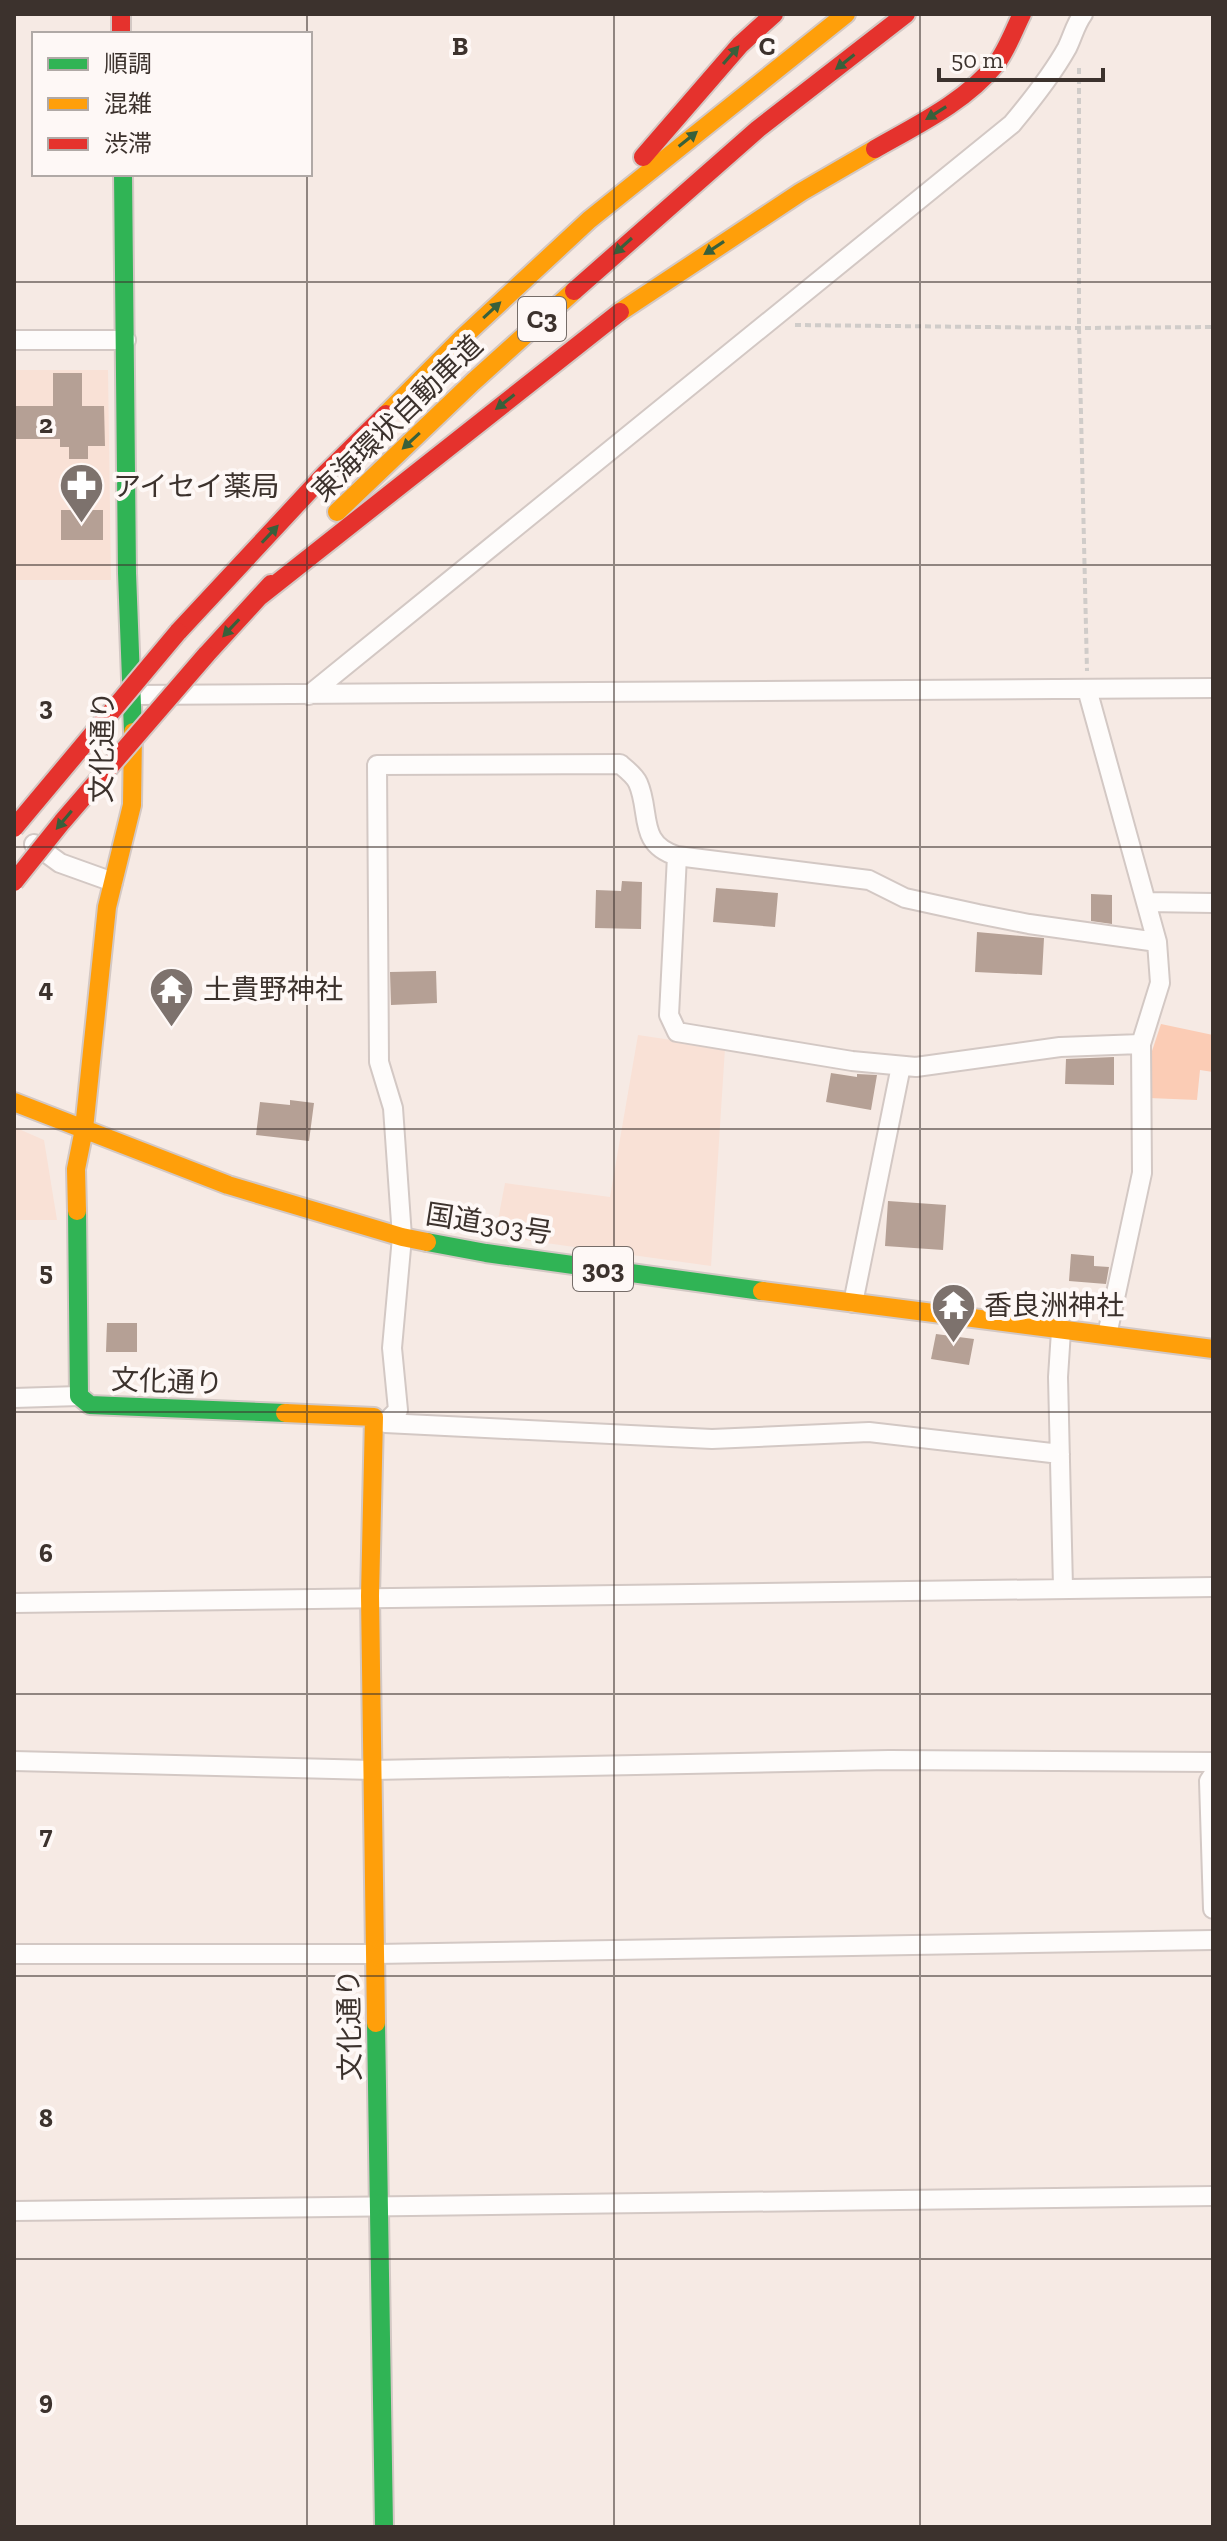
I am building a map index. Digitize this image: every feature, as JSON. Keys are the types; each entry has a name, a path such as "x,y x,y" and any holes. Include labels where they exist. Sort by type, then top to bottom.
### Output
{"main road":[{"path":"589,220 740,45 774,14"},
{"name":"東海環状自動車道","path":"14,828 178,632 325,474 461,339 589,220 846,14"},
{"name":"東海環状自動車道","path":"14,882 206,655 345,503 600,267 758,129 906,14"},
{"path":"258,598 628,306 801,192 937,113 971,89 998,62 1022,14"},
{"name":"文化通り","path":"123,176 132,805 113,882 100,962 84,1129 76,1169 79,1396 90,1405 374,1417 370,1596 384,2527"},
{"name":"国道303号","path":"14,1102 228,1185 402,1237 486,1253 1213,1349"}],"street":[{"path":"309,695 1012,124 1038,93 1068,46 1074,26 1083,14"},
{"path":"14,340 126,340"},
{"path":"131,695 1213,688"},
{"path":"1087,689 1157,942 1160,983 1141,1044 1142,1173 1107,1335"},
{"path":"1060,1454 869,1432 712,1439 385,1423 398,1410 392,1348 402,1237 393,1108 379,1062 377,765 620,764 637,781 649,834 661,851 677,856 869,880 905,898 1029,924 1157,942"},
{"path":"14,828 60,863 113,882"},
{"path":"677,856 669,1015 677,1032 852,1061 916,1067 1060,1047 1141,1044"},
{"path":"1146,902 1213,903"},
{"path":"853,1303 901,1066"},
{"path":"1061,1331 1058,1377 1063,1587"},
{"path":"14,1398 79,1396"},
{"path":"14,1603 1213,1587"},
{"path":"14,1761 373,1770 889,1760 1213,1762"},
{"path":"1213,1775 1209,1781 1213,1909"},
{"path":"14,1954 376,1954 1213,1940"},
{"path":"14,2211 1213,2196"}],"path":[{"path":"1068,46 1079,57 1079,328 1087,689"},
{"path":"763,324 1213,327"}],"shaded area":[{"path":"14,370 108,370 111,580 14,580"},
{"path":"1161,1024 1213,1035 1213,1072 1200,1070 1197,1100 1149,1098 1151,1054"},
{"path":"638,1035 725,1048 711,1266 495,1236 505,1183 610,1197"},
{"path":"14,1127 44,1140 57,1220 14,1220"}],"building":[{"path":"53,373 82,373 82,406 104,406 105,446 88,446 88,459 69,459 69,447 60,447 60,439 14,439 14,406 53,406"},
{"name":"アイセイ薬局","path":"61,510 103,510 103,540 61,540"},
{"path":"622,881 642,882 641,929 595,928 596,890 621,891"},
{"path":"716,888 778,893 775,927 713,922"},
{"path":"1091,894 1112,895 1112,924 1091,921"},
{"path":"977,932 1044,938 1042,975 975,972"},
{"path":"436,971 437,1003 391,1005 390,972"},
{"path":"1114,1057 1114,1085 1065,1084 1066,1059"},
{"path":"831,1073 857,1077 857,1074 877,1075 871,1110 826,1102"},
{"path":"290,1100 314,1103 309,1141 256,1135 260,1102 290,1105"},
{"path":"888,1201 946,1205 943,1250 885,1246"},
{"path":"1071,1254 1094,1256 1094,1266 1109,1267 1106,1284 1069,1281"},
{"path":"107,1323 137,1323 137,1352 106,1352"},
{"name":"香良洲神社","path":"936,1334 974,1339 969,1365 931,1359"}],"traffic: fast":[{"path":"123,176 127,573 133,732"},
{"path":"77,1211 79,1396 90,1405 285,1413"},
{"path":"427,1242 762,1291"},
{"path":"376,2023 384,2527"}],"traffic: slow":[{"path":"386,414 461,339 589,220 846,14"},
{"path":"620,312 801,192 875,149"},
{"path":"337,512 574,291"},
{"path":"77,1211 76,1169 84,1129 107,907 132,805 133,732"},
{"path":"14,1102 228,1185 427,1242"},
{"path":"762,1291 1213,1349"},
{"path":"285,1413 374,1417 370,1596 376,2023"}],"traffic: jam":[{"path":"121,14 121,32"},
{"path":"643,157 740,45 774,14"},
{"path":"574,291 758,129 906,14"},
{"path":"875,149 940,112 984,78 1004,53 1022,14"},
{"path":"258,598 620,312"},
{"path":"178,632 325,474 386,414"},
{"path":"206,655 271,584"},
{"path":"14,828 178,632"},
{"path":"14,882 206,655"}],"place":[{"name":"アイセイ薬局","path":"82,525"},
{"name":"土貴野神社","path":"172,1028"},
{"name":"香良洲神社","path":"953,1344"}]}
